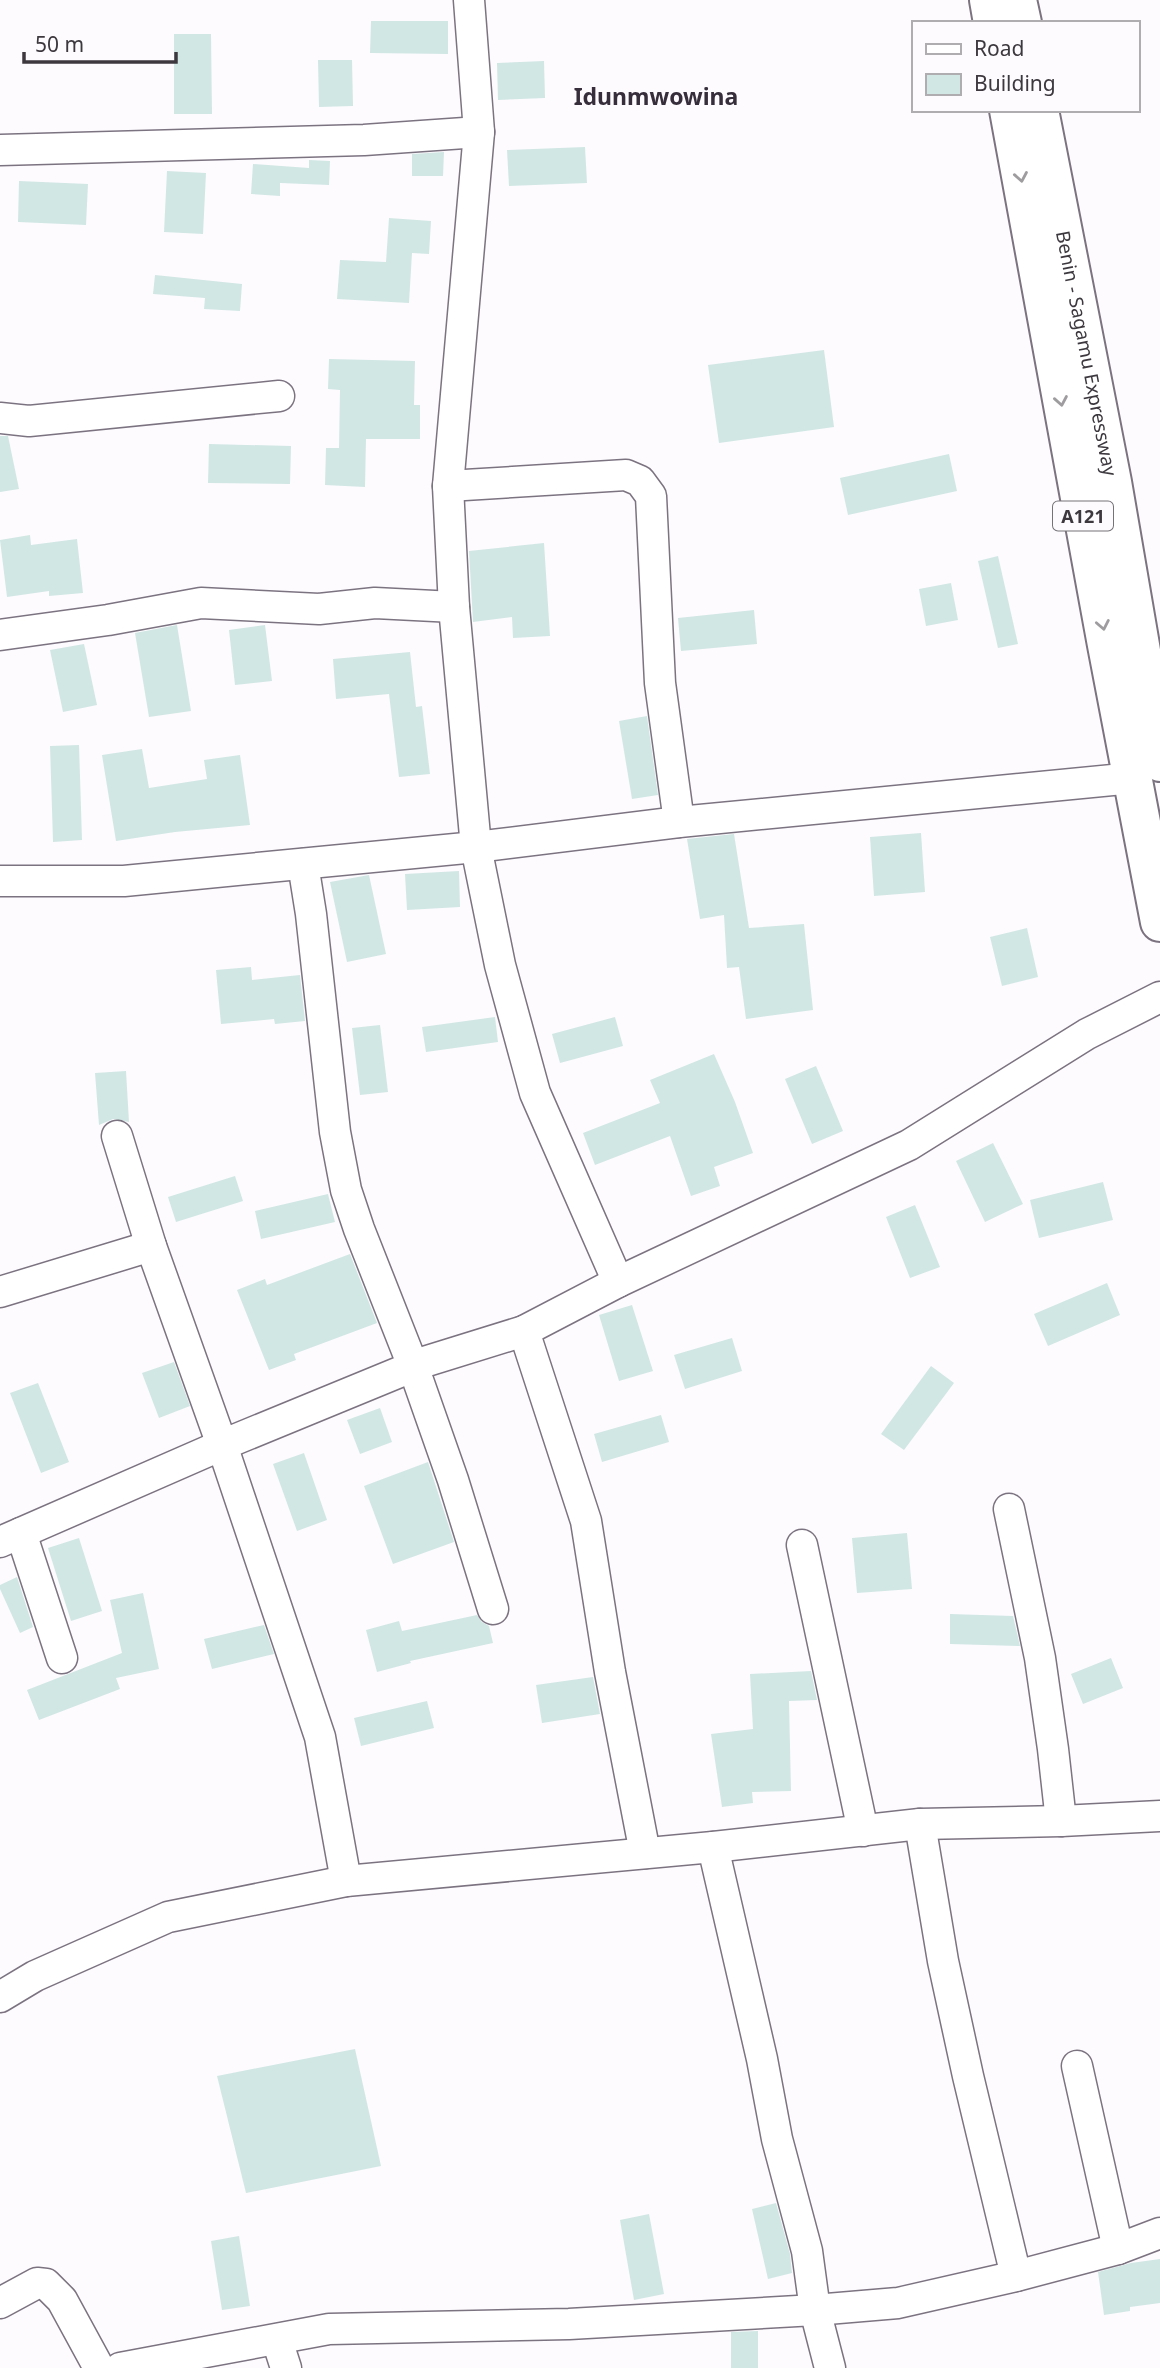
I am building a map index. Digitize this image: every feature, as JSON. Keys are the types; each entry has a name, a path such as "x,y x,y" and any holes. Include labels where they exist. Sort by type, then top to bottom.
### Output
{"highway":[{"path":"989,0 993,21"},
{"path":"1017,0 1022,21"},
{"name":"A121","path":"1009,112 1097,592 1147,770 1160,922"},
{"name":"Benin - Sagamu Expressway","path":"1039,112 1156,717 1147,770"}],"street":[{"path":"469,0 479,132 447,486 454,607 476,847 500,965 535,1093 618,1282"},
{"path":"0,150 364,140 479,132"},
{"path":"0,418 29,421 279,396"},
{"path":"447,486 626,475 640,481 651,496 660,683 678,822"},
{"path":"0,635 108,620 201,603 319,609 375,603 454,607"},
{"path":"0,881 113,882 303,864 476,847 1147,770"},
{"path":"303,864 335,1132 346,1190 453,1480 493,1609"},
{"path":"62,1658 10,1537 413,1366 524,1331 618,1282 909,1145 1087,1034 1160,997"},
{"path":"117,1136 151,1246 222,1445 320,1737 346,1881"},
{"path":"0,1292 151,1246"},
{"path":"524,1331 586,1521 610,1672 645,1853"},
{"path":"1009,1509 1040,1658 1061,1821"},
{"path":"802,1545 863,1832"},
{"path":"0,1997 35,1976 168,1917 346,1881 713,1847 920,1824 1160,1816"},
{"path":"920,1824 948,1986 1016,2276"},
{"path":"713,1847 762,2059 777,2139 807,2251 815,2310 830,2368"},
{"path":"1077,2066 1118,2249"},
{"path":"120,2368 281,2354 329,2329 569,2324 898,2303 1118,2249 1160,2233"},
{"path":"0,2303 37,2283 46,2284 62,2300 99,2368"}],"building":[{"path":"371,21 448,21 448,54 370,53"},
{"path":"174,34 211,34 212,114 174,114"},
{"path":"318,60 352,60 353,106 319,107"},
{"path":"544,61 545,98 498,100 497,63"},
{"path":"585,147 587,183 509,186 507,150"},
{"path":"444,152 443,176 412,176 412,154"},
{"path":"309,160 330,161 329,185 280,183 280,196 251,194 253,164 309,168"},
{"path":"167,171 206,173 203,234 164,232"},
{"path":"19,181 88,184 86,225 18,222"},
{"path":"389,218 431,221 429,254 412,253 409,303 337,299 340,260 386,262"},
{"path":"155,275 242,284 240,311 204,309 205,298 153,294"},
{"path":"824,350 834,427 719,443 708,365"},
{"path":"329,359 415,361 414,405 420,405 420,439 366,439 365,487 325,485 326,448 339,448 340,390 328,389"},
{"path":"0,436 8,436 19,489 0,492"},
{"path":"209,444 291,446 290,484 208,483"},
{"path":"949,454 957,491 848,515 840,478"},
{"path":"30,535 31,545 77,539 83,593 49,596 49,591 7,597 0,540"},
{"path":"544,543 550,636 513,638 512,617 473,622 469,551"},
{"path":"998,556 1018,644 998,648 978,561"},
{"path":"951,583 958,620 926,626 919,589"},
{"path":"754,610 757,644 681,651 678,618"},
{"path":"177,625 191,711 149,717 135,633"},
{"path":"265,625 272,681 235,685 229,630"},
{"path":"84,644 97,705 63,712 50,650"},
{"path":"410,652 416,707 422,706 430,774 399,777 389,694 336,699 333,659"},
{"path":"647,716 658,795 632,799 619,721"},
{"path":"79,745 82,840 53,842 50,746"},
{"path":"142,749 149,788 207,779 204,760 240,755 250,825 116,841 102,755"},
{"path":"921,833 925,892 874,896 870,837"},
{"path":"734,834 749,928 804,924 813,1010 746,1019 739,967 727,968 724,915 700,919 687,839"},
{"path":"459,871 460,907 407,910 405,874"},
{"path":"369,875 386,954 347,962 330,882"},
{"path":"1027,928 1038,977 1002,986 990,937"},
{"path":"251,967 252,980 300,975 305,1021 275,1024 274,1019 221,1024 216,970"},
{"path":"495,1017 498,1042 426,1052 422,1027"},
{"path":"615,1017 623,1046 560,1063 552,1034"},
{"path":"380,1025 388,1092 360,1095 352,1028"},
{"path":"714,1054 753,1153 714,1167 720,1186 691,1196 670,1136 595,1165 583,1133 660,1103 650,1080"},
{"path":"816,1066 843,1131 812,1144 785,1079"},
{"path":"126,1071 129,1122 113,1119 99,1125 95,1073"},
{"path":"993,1143 1023,1204 985,1222 956,1161"},
{"path":"235,1176 243,1201 176,1222 168,1197"},
{"path":"1103,1182 1113,1220 1039,1238 1030,1200"},
{"path":"328,1194 335,1222 261,1239 255,1211"},
{"path":"915,1205 940,1267 910,1278 886,1217"},
{"path":"350,1254 377,1323 294,1354 296,1360 269,1370 237,1290 265,1279 267,1285"},
{"path":"1107,1283 1120,1315 1048,1346 1034,1314"},
{"path":"632,1305 653,1371 619,1381 599,1315"},
{"path":"732,1338 742,1371 685,1389 674,1355"},
{"path":"174,1362 190,1406 159,1418 142,1373"},
{"path":"931,1366 954,1383 904,1450 881,1434"},
{"path":"38,1383 69,1462 41,1473 10,1393"},
{"path":"380,1408 392,1442 360,1454 347,1420"},
{"path":"661,1415 669,1442 602,1462 594,1434"},
{"path":"304,1453 327,1520 297,1531 273,1464"},
{"path":"428,1462 454,1542 393,1564 364,1486"},
{"path":"907,1533 912,1589 857,1593 852,1538"},
{"path":"79,1538 102,1611 71,1621 48,1548"},
{"path":"17,1577 33,1627 20,1633 0,1589 0,1585"},
{"path":"143,1593 159,1669 116,1678 120,1689 39,1720 27,1690 122,1653 110,1600"},
{"path":"950,1614 1013,1616 1020,1646 950,1644"},
{"path":"477,1615 489,1626 493,1643 410,1661 411,1663 377,1672 366,1630 399,1621 402,1631"},
{"path":"264,1625 274,1654 212,1669 204,1639"},
{"path":"1111,1658 1123,1688 1083,1704 1071,1674"},
{"path":"811,1671 817,1700 789,1701 791,1791 752,1792 753,1803 722,1807 711,1734 753,1729 750,1674"},
{"path":"593,1677 600,1714 542,1723 536,1685"},
{"path":"427,1701 434,1728 361,1746 354,1718"},
{"path":"355,2049 381,2166 246,2193 217,2076"},
{"path":"776,2203 790,2254 792,2273 768,2279 752,2209"},
{"path":"649,2214 664,2294 634,2300 620,2220"},
{"path":"239,2236 250,2306 222,2310 211,2241"},
{"path":"1160,2259 1160,2303 1130,2307 1130,2311 1104,2315 1098,2272"},
{"path":"758,2331 758,2368 731,2368 731,2332"}],"district":[{"name":"Idunmwowina","path":"656,96"}]}
